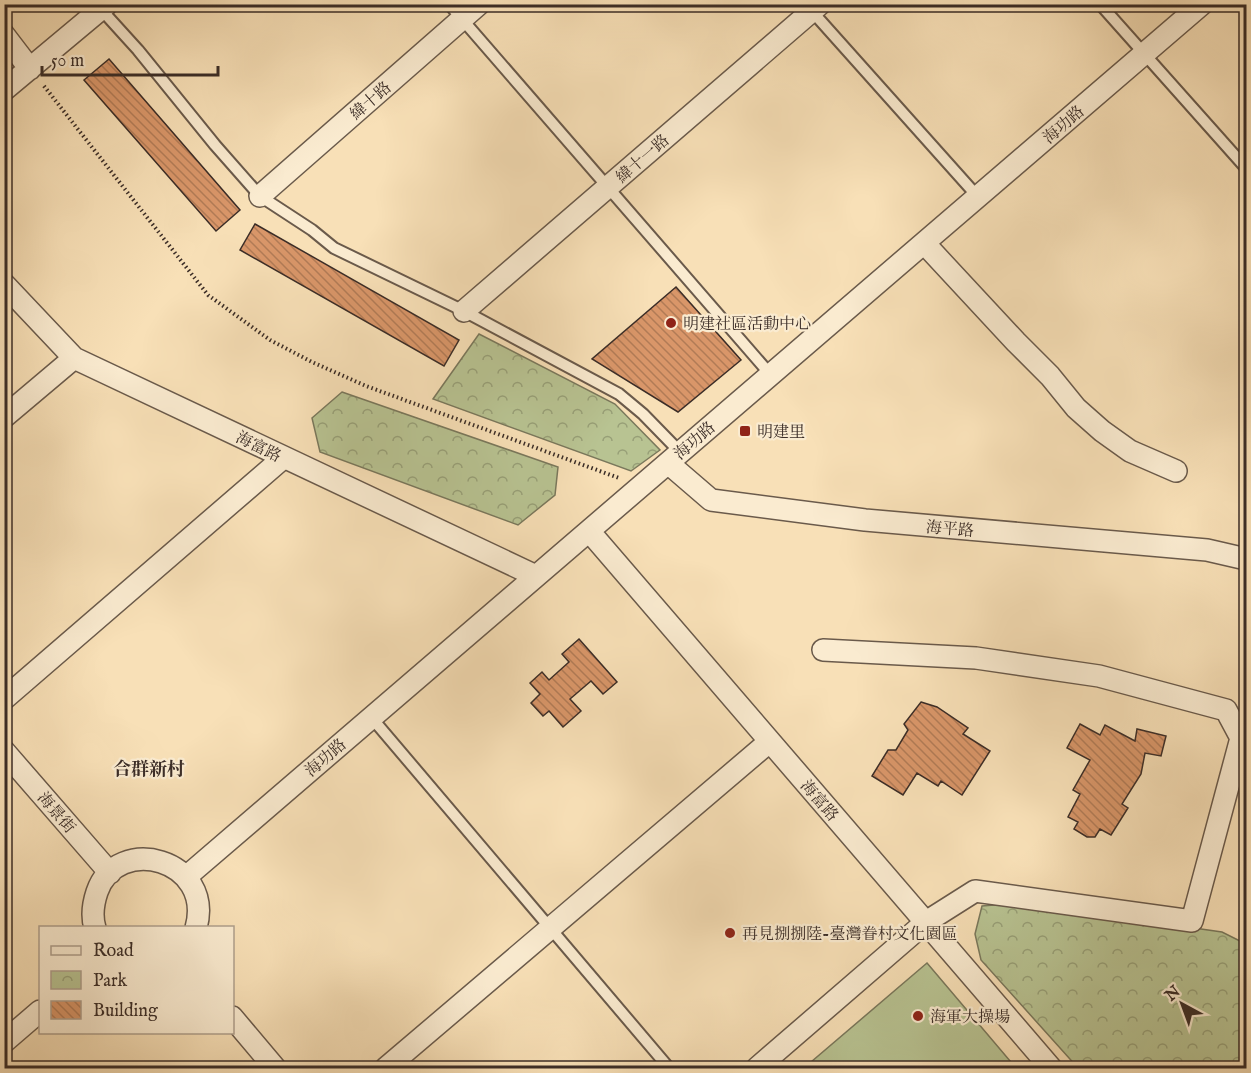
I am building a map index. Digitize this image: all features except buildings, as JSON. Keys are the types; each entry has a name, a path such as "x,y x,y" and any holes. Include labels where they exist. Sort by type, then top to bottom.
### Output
{"street":[{"name":"緯十路","path":"260,196 455,12 479,4"},
{"name":"海功路","path":"186,877 1202,4"},
{"path":"4,90 102,6"},
{"name":"緯十一路","path":"464,311 609,188 813,7"},
{"path":"4,35 30,69"},
{"path":"924,243 1050,376 1076,408 1130,451 1176,471"},
{"name":"海富路","path":"4,284 74,358 536,576"},
{"path":"4,417 74,358"},
{"name":"海平路","path":"674,457 711,500 865,520 1207,550 1246,559"},
{"path":"4,699 283,458"},
{"name":"海富路","path":"589,531 1051,1068"},
{"path":"757,1068 927,922 975,891 1192,921 1241,738 1226,710 1099,676 976,658 823,650"},
{"path":"386,1068 769,742"},
{"name":"海景街","path":"4,751 110,873"},
{"path":"95,926 93,903 99,886 110,873 124,863 140,859 157,860 173,866 186,877 195,891 199,908 196,926"},
{"path":"4,1042 39,1012"},
{"path":"234,1019 276,1068"}],"lane":[{"path":"1100,4 1246,168"},
{"path":"102,6 215,145 260,196 312,230 334,248 464,311 619,394 643,414 674,457"},
{"path":"813,7 978,197"},
{"path":"455,12 770,374"},
{"path":"371,717 669,1068"}],"path":[{"path":"30,69 208,295 270,340 312,363 366,386 641,486"}],"green space":[{"path":"479,334 615,404 660,450 631,471 433,399"},
{"path":"342,392 558,467 555,495 518,525 320,452 312,418"},
{"path":"1019,903 1222,932 1246,944 1246,1068 1078,1068 981,960 975,934 982,906"},
{"name":"海軍大操場","path":"927,963 1016,1068 804,1068"}],"place":[{"name":"明建社區活動中心","path":"671,323"},
{"name":"明建里","path":"745,431"},
{"name":"再見捌捌陸-臺灣眷村文化園區","path":"730,933"},
{"name":"海軍大操場","path":"918,1016"}],"district":[{"name":"合群新村","path":"149,769"}]}
